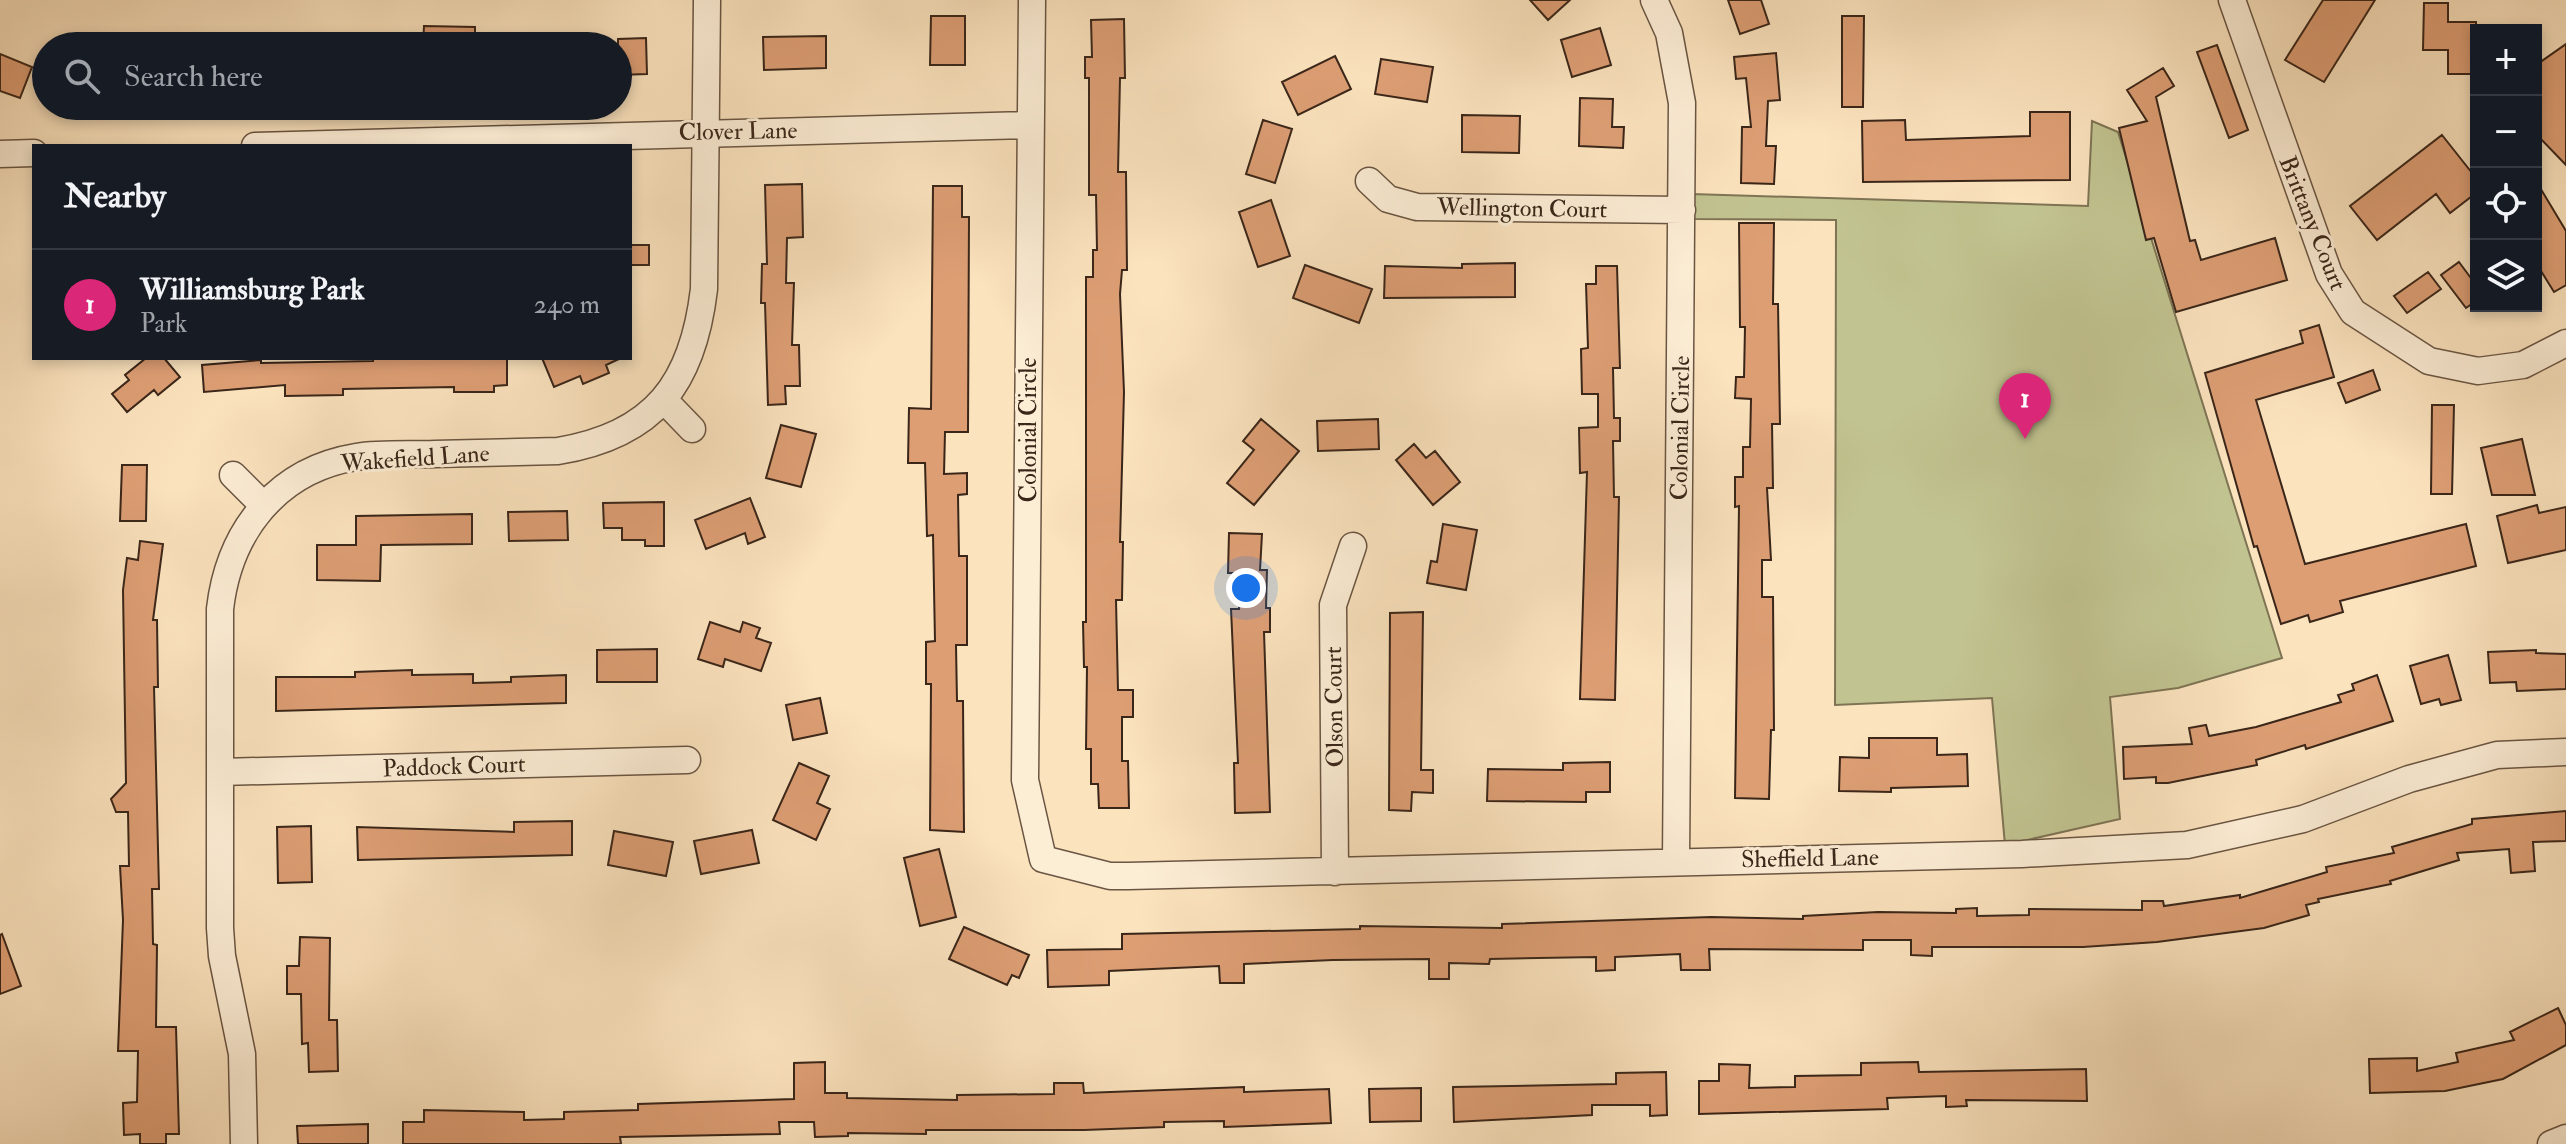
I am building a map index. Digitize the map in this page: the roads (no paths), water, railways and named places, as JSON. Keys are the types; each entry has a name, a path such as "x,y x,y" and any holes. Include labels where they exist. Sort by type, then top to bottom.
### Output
{"street":[{"name":"Wakefield Lane","path":"244,1144 242,1054 222,956 220,928 223,584 233,553 263,505 308,470 359,456 558,451 589,446 616,436 643,420 664,400 690,359 700,325 704,289 707,0"},
{"name":"Colonial Circle","path":"1032,0 1025,780 1043,859"},
{"name":"Colonial Circle","path":"1654,0 1669,33 1682,103 1676,861"},
{"name":"Brittany Court","path":"2232,0 2329,274 2353,312 2429,361 2478,371 2523,365 2566,343"},
{"name":"Clover Lane","path":"315,144 704,131 1030,125"},
{"path":"0,154 32,153"},
{"name":"Wellington Court","path":"1369,181 1388,199 1417,207 1682,210"},
{"path":"664,400 692,429"},
{"path":"233,475 263,505"},
{"name":"Olson Court","path":"1335,872 1333,605 1353,546"},
{"name":"Sheffield Lane","path":"1043,859 1110,876 2022,854 2187,845 2303,819 2409,779 2497,755 2566,752"},
{"name":"Paddock Court","path":"221,772 687,760"},
{"path":"2551,1144 2566,1138"}],"place":[{"name":"Williamsburg Park","path":"2025,439"}]}
